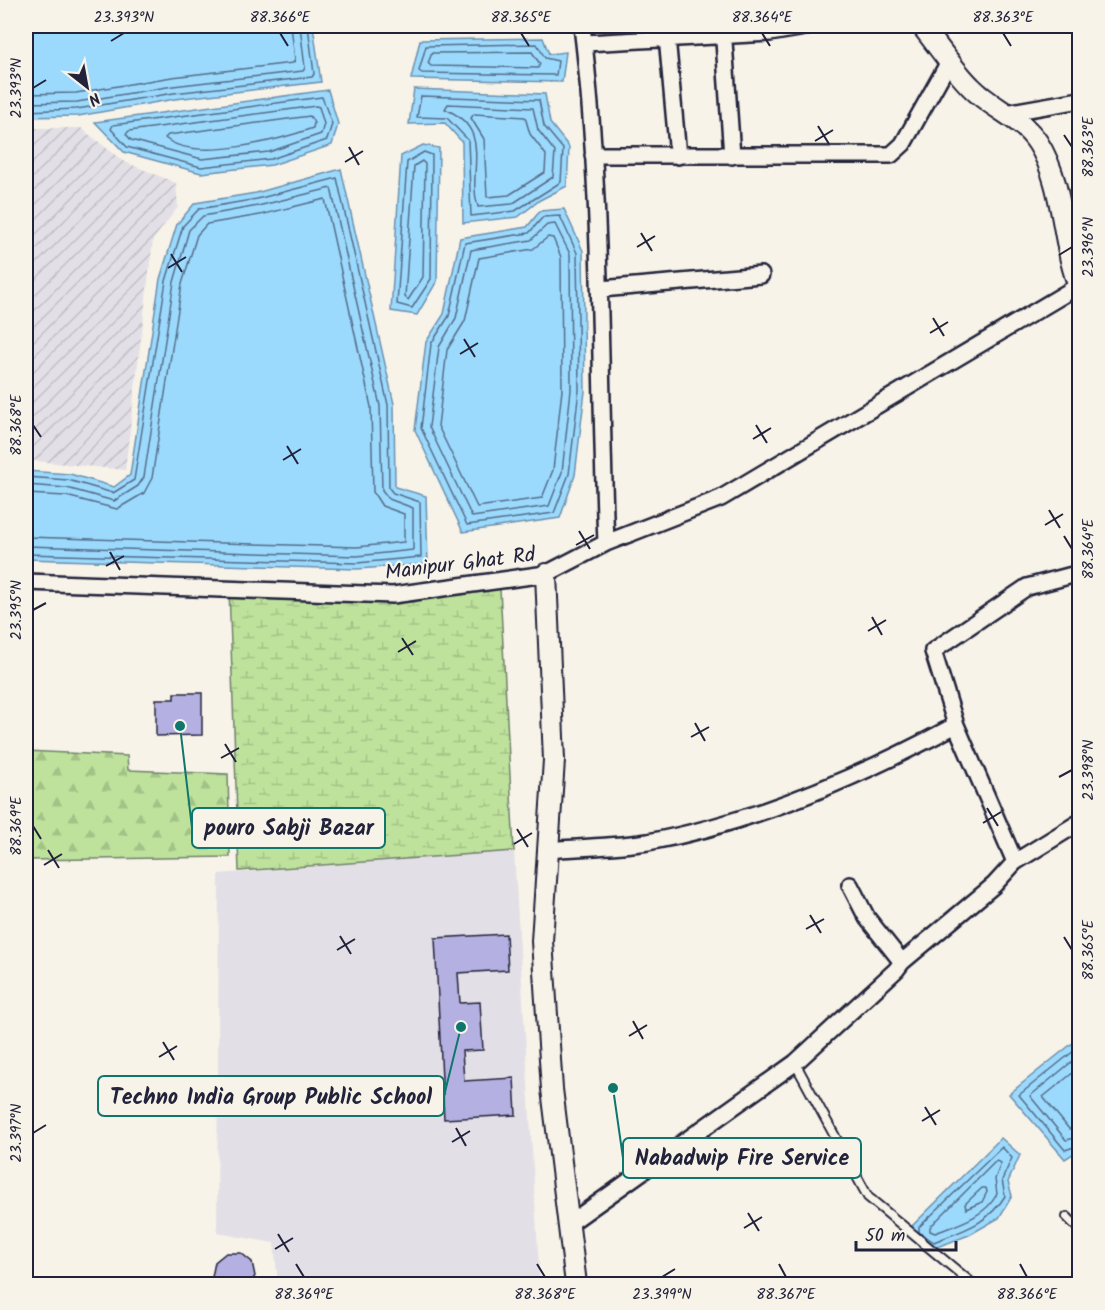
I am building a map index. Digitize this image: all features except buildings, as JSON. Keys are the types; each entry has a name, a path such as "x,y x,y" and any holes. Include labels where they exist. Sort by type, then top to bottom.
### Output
{"street":[{"path":"582,26 593,155 600,289 606,543"},
{"path":"585,43 667,32 723,30 770,33 811,26"},
{"path":"922,26 972,88 1024,126 1046,159 1077,277"},
{"path":"723,30 732,156"},
{"path":"667,32 678,156"},
{"path":"593,155 891,155 903,144 950,60"},
{"path":"1006,112 1080,100"},
{"path":"600,289 761,275"},
{"name":"Manipur Ghat Rd","path":"26,582 393,595 546,574 606,543 721,498 1077,277"},
{"path":"1015,861 956,726 933,651 1027,587 1080,573"},
{"path":"546,574 554,760 542,941 552,1089 576,1284"},
{"path":"548,850 647,842 732,822 889,761 956,726"},
{"path":"570,1223 795,1063 902,962 994,885 1015,861 1080,822"},
{"path":"850,885 867,918 902,962"}],"lane":[{"path":"795,1063 868,1197 973,1284"},
{"path":"1067,1217 1080,1230"}],"shaded area":[{"path":"26,128 81,128 123,161 176,183 178,207 153,240 125,470 26,460"},
{"path":"514,851 540,1284 278,1284 274,1243 217,1233 219,874"}],"green space":[{"path":"464,585 500,589 514,851 239,871 229,588 393,595"},
{"path":"26,751 127,756 128,770 228,774 230,857 26,860"}],"water":[{"path":"26,26 313,26 321,82 175,99 78,116 26,117"},
{"path":"543,38 549,54 566,52 562,82 411,79 420,40"},
{"path":"414,89 545,94 550,123 569,147 567,186 540,200 518,217 463,223 462,142 445,123 409,124"},
{"path":"328,90 338,124 332,145 272,165 201,173 124,152 95,122"},
{"path":"423,145 439,148 437,281 417,315 391,311 401,156"},
{"path":"341,169 394,404 395,487 426,496 428,564 357,569 26,559 26,471 70,474 114,487 130,475 160,279 177,224 195,203 256,193"},
{"path":"564,209 583,251 585,391 575,475 560,518 463,532 415,430 426,342 444,314 460,238 527,227 540,211"},
{"path":"1079,1038 1079,1150 1065,1159 1009,1094"},
{"path":"1001,1138 1020,1155 1008,1182 1012,1196 999,1218 969,1235 932,1249 908,1230"}],"place":[{"name":"pouro Sabji Bazar","path":"180,726"},
{"name":"Techno India Group Public School","path":"461,1027"},
{"name":"Nabadwip Fire Service","path":"613,1088"}]}
